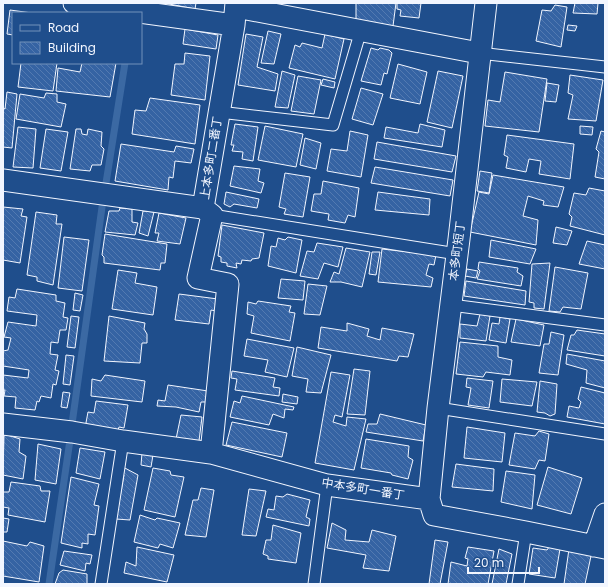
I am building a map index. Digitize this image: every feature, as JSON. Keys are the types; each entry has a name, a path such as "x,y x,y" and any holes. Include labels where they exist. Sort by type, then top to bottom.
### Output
{"street":[{"path":"74,3 235,12 361,30 479,53"},
{"name":"本多町短丁","path":"429,499 438,408 486,3"},
{"name":"上本多町二番丁","path":"211,453 228,284 198,278 208,211 219,112 235,12"},
{"path":"3,180 208,211"},
{"name":"中本多町一番丁","path":"3,424 72,432 211,453 327,485 429,499"},
{"path":"429,499 434,515 600,547 605,514"}],"lane":[{"path":"219,112 333,125 361,30"},
{"path":"479,53 605,67"},
{"path":"208,211 457,254"},
{"path":"451,305 605,325"},
{"path":"438,408 605,434"},
{"path":"101,584 123,440"},
{"path":"314,584 327,485"},
{"path":"518,584 526,532"}],"building":[{"path":"164,3 196,3 195,9"},
{"path":"356,3 396,3 393,26 356,21"},
{"path":"397,3 421,3 419,18 400,16 401,10 397,9"},
{"path":"575,3 598,3 597,14 573,13"},
{"path":"555,5 567,7 561,47 536,41 542,10 551,11"},
{"path":"10,10 25,12 12,12 12,35 7,34"},
{"path":"568,25 577,26 575,31 567,30"},
{"path":"185,29 218,35 216,49 183,44"},
{"path":"268,31 281,34 274,64 261,63"},
{"path":"246,34 263,37 257,67 278,74 275,91 238,85"},
{"path":"325,34 344,39 335,79 289,68 295,45 300,47 302,43 322,48"},
{"path":"371,48 378,50 380,48 389,50 392,53 387,74 384,73 381,85 361,81"},
{"path":"185,53 210,56 205,100 171,95 175,64 184,64"},
{"path":"21,64 57,64 53,91 18,87"},
{"path":"82,64 116,64 110,97 56,91 58,68 80,72"},
{"path":"398,64 427,72 420,104 390,98"},
{"path":"282,71 295,75 288,108 275,107"},
{"path":"438,71 463,76 452,128 427,122"},
{"path":"505,72 547,79 539,132 485,126 488,100 500,102"},
{"path":"570,75 603,80 596,121 568,119 573,95 568,93"},
{"path":"298,76 321,80 314,114 291,111"},
{"path":"323,79 335,82 334,88 321,85"},
{"path":"547,83 559,85 556,102 545,101"},
{"path":"361,88 383,94 373,125 352,119"},
{"path":"7,92 17,94 12,148 3,147 3,108 5,109"},
{"path":"46,93 57,94 57,102 66,104 61,127 16,119 20,94 44,98"},
{"path":"150,98 200,105 195,144 132,134 135,110 146,111"},
{"path":"235,124 258,127 253,161 242,159 243,152 232,151 234,145 231,145"},
{"path":"420,124 445,130 442,147 384,138 386,127 418,133"},
{"path":"265,126 303,134 296,167 258,160"},
{"path":"580,126 593,127 592,135 580,134"},
{"path":"18,127 36,129 33,168 13,167"},
{"path":"46,129 68,132 61,171 40,168"},
{"path":"76,129 81,129 82,134 87,135 88,129 102,132 101,146 104,149 101,165 92,165 90,171 70,169"},
{"path":"350,131 368,135 361,177 327,171 331,149 347,151"},
{"path":"601,131 605,132 605,179 595,177 599,152 596,149"},
{"path":"507,135 574,144 570,179 539,174 541,161 529,159 526,172 506,168 508,157 504,155"},
{"path":"305,138 321,143 316,169 300,165"},
{"path":"377,142 456,156 452,172 374,159"},
{"path":"121,144 174,152 176,146 194,149 191,163 175,161 173,178 169,177 168,190 115,181"},
{"path":"234,166 260,169 258,181 264,183 261,193 230,186"},
{"path":"375,167 453,180 450,196 371,183"},
{"path":"480,171 492,173 489,193 477,191"},
{"path":"285,173 310,177 303,217 284,214 286,209 279,207"},
{"path":"493,175 564,187 558,207 543,205 544,201 528,196 523,216 538,220 536,245 470,232 479,192 489,194"},
{"path":"323,181 359,188 355,217 348,215 345,223 328,220 329,214 311,211 314,194 321,194"},
{"path":"589,188 605,191 605,235 570,226 572,217 569,214 574,193 586,195"},
{"path":"226,192 259,199 257,208 234,204 230,207 224,204"},
{"path":"378,192 430,199 429,215 375,210"},
{"path":"3,207 23,209 21,216 27,217 20,263 3,260"},
{"path":"120,208 132,209 132,222 138,223 135,235 105,232 109,211 119,211"},
{"path":"143,211 154,212 148,236 139,233"},
{"path":"36,212 57,215 56,224 62,224 53,285 37,281 37,277 27,275"},
{"path":"159,213 186,218 180,244 157,241 159,233 155,233"},
{"path":"222,225 264,233 259,258 252,259 251,261 242,260 241,264 236,263 237,268 227,266 227,263 221,262 221,257 218,256"},
{"path":"556,227 572,231 567,245 553,243"},
{"path":"105,234 167,244 165,263 161,263 160,270 104,263 104,257 102,255"},
{"path":"64,237 89,240 82,291 58,288"},
{"path":"288,237 302,240 296,273 268,266 271,246 276,247 278,238 285,240"},
{"path":"491,240 536,249 530,264 489,257"},
{"path":"587,241 605,245 605,269 579,264"},
{"path":"317,243 343,247 338,267 324,263 318,279 300,276 307,251 314,252"},
{"path":"346,248 370,252 362,287 341,282 330,282 334,272 339,274"},
{"path":"382,249 436,255 434,265 429,264 426,275 433,278 431,287 378,282"},
{"path":"372,252 380,252 376,275 369,274"},
{"path":"479,262 518,268 517,272 523,276 521,286 477,279 480,271 478,269"},
{"path":"550,263 544,309 534,308 534,303 529,302 532,264"},
{"path":"555,267 588,273 581,309 563,307 560,312 549,311"},
{"path":"467,269 478,271 476,278 465,276"},
{"path":"118,270 137,273 135,283 157,287 153,315 112,309"},
{"path":"281,279 305,281 303,300 278,298"},
{"path":"466,281 526,291 525,305 464,296"},
{"path":"308,284 327,286 320,315 304,314"},
{"path":"17,289 56,295 56,301 65,303 63,317 68,318 66,330 60,330 58,343 51,342 50,354 58,355 55,370 59,371 56,385 53,384 51,398 41,396 39,402 37,401 35,410 15,408 16,397 4,396 5,390 3,390 3,375 28,378 29,370 3,366 3,351 8,350 11,338 4,337 8,322 36,326 37,315 7,311 9,297 15,298"},
{"path":"75,293 83,295 80,311 73,310"},
{"path":"179,294 218,299 216,311 211,310 209,324 175,320"},
{"path":"258,301 291,306 289,312 295,313 290,341 251,333 254,316 247,314 248,302 256,304"},
{"path":"480,314 490,316 486,341 460,338 460,324 477,326"},
{"path":"71,316 79,317 75,348 67,347"},
{"path":"109,316 145,323 144,329 147,334 147,343 142,343 140,363 104,361"},
{"path":"500,317 510,319 506,343 489,340 492,323 499,324"},
{"path":"516,319 544,325 540,346 511,342"},
{"path":"347,323 369,329 367,336 380,340 382,328 414,334 408,357 399,356 397,361 318,348 321,327 347,331"},
{"path":"577,330 605,334 605,356 567,350 571,335 574,335"},
{"path":"551,332 564,335 558,375 539,373 544,344 549,344"},
{"path":"247,339 294,348 287,377 265,372 268,360 244,356"},
{"path":"460,342 498,346 498,357 512,360 510,375 486,372 483,377 456,374"},
{"path":"297,347 331,355 321,393 306,392 308,379 292,376"},
{"path":"567,354 605,361 605,388 586,383 587,370 566,364"},
{"path":"66,355 74,356 70,385 63,384"},
{"path":"354,369 370,371 365,415 347,414"},
{"path":"232,371 275,378 273,387 280,388 279,396 235,390 237,379 231,378"},
{"path":"331,372 350,375 342,417 335,415 333,422 346,426 347,417 366,419 354,470 315,463"},
{"path":"105,375 145,381 142,402 91,396 92,379 101,381"},
{"path":"467,378 493,381 489,408 468,405 471,388 466,387"},
{"path":"502,379 537,382 532,406 500,402"},
{"path":"540,381 557,384 555,414 550,416 545,413 537,412"},
{"path":"168,385 208,391 206,402 201,402 199,412 176,407 157,406 158,400 165,401"},
{"path":"581,387 605,393 605,424 567,417 569,406 579,408 581,402 578,399"},
{"path":"63,392 70,393 67,408 61,407"},
{"path":"283,394 298,397 297,404 282,402"},
{"path":"242,396 294,407 293,410 285,409 284,418 273,414 269,425 230,417 234,401 240,403"},
{"path":"96,401 128,405 124,428 119,427 117,433 85,428 88,412 94,413"},
{"path":"380,414 426,425 423,441 366,432 368,424 377,424"},
{"path":"181,415 202,417 199,441 192,445 176,439"},
{"path":"232,422 287,433 282,457 226,445"},
{"path":"467,427 505,433 502,462 464,458"},
{"path":"539,431 549,434 545,461 539,460 535,469 509,465 515,433 535,436"},
{"path":"4,434 20,439 19,452 26,456 23,479 3,475"},
{"path":"366,439 409,446 408,457 413,460 408,479 392,475 391,473 361,468"},
{"path":"38,444 61,449 56,484 35,480"},
{"path":"80,448 105,452 100,479 76,473"},
{"path":"142,453 153,455 151,467 141,465"},
{"path":"456,464 494,469 493,491 452,487"},
{"path":"123,467 138,475 130,520 116,519 124,475 121,472"},
{"path":"548,467 582,478 571,514 537,505"},
{"path":"153,468 170,471 171,475 184,477 175,517 144,510"},
{"path":"506,471 535,475 532,509 501,502"},
{"path":"71,477 99,484 94,505 99,506 95,535 88,534 88,544 82,543 82,548 61,543"},
{"path":"11,482 40,486 41,491 50,491 45,522 8,515 9,508 3,507 3,492 9,492"},
{"path":"201,488 214,490 206,537 185,535 193,500 198,500"},
{"path":"249,489 266,491 256,536 242,535"},
{"path":"287,494 310,500 306,517 310,519 309,526 266,517 268,509 274,510 276,496 283,497"},
{"path":"140,515 155,520 157,518 180,523 173,548 160,544 158,548 134,542"},
{"path":"3,518 9,519 7,532 3,532"},
{"path":"332,523 346,530 345,540 369,542 372,530 396,536 389,571 363,568 366,555 327,548"},
{"path":"273,525 301,533 296,563 268,559 268,556 263,554 266,540 271,540"},
{"path":"435,540 448,542 440,584 429,584"},
{"path":"3,541 27,546 30,542 44,546 39,582 3,576"},
{"path":"137,547 174,555 167,582 124,573 126,562 136,566"},
{"path":"468,547 494,551 488,584 448,584 451,562 467,566 468,559 465,558"},
{"path":"549,547 560,549 555,578 529,574 533,548 547,550"},
{"path":"499,549 512,554 506,584 492,584"},
{"path":"569,549 591,556 585,584 564,584"},
{"path":"64,551 92,555 90,564 86,563 85,571 60,565"},
{"path":"63,570 87,574 87,584 55,584 59,573"}],"waterway":[{"path":"106,183 125,64"},
{"path":"72,424 103,200"},
{"path":"49,584 70,440"}]}
